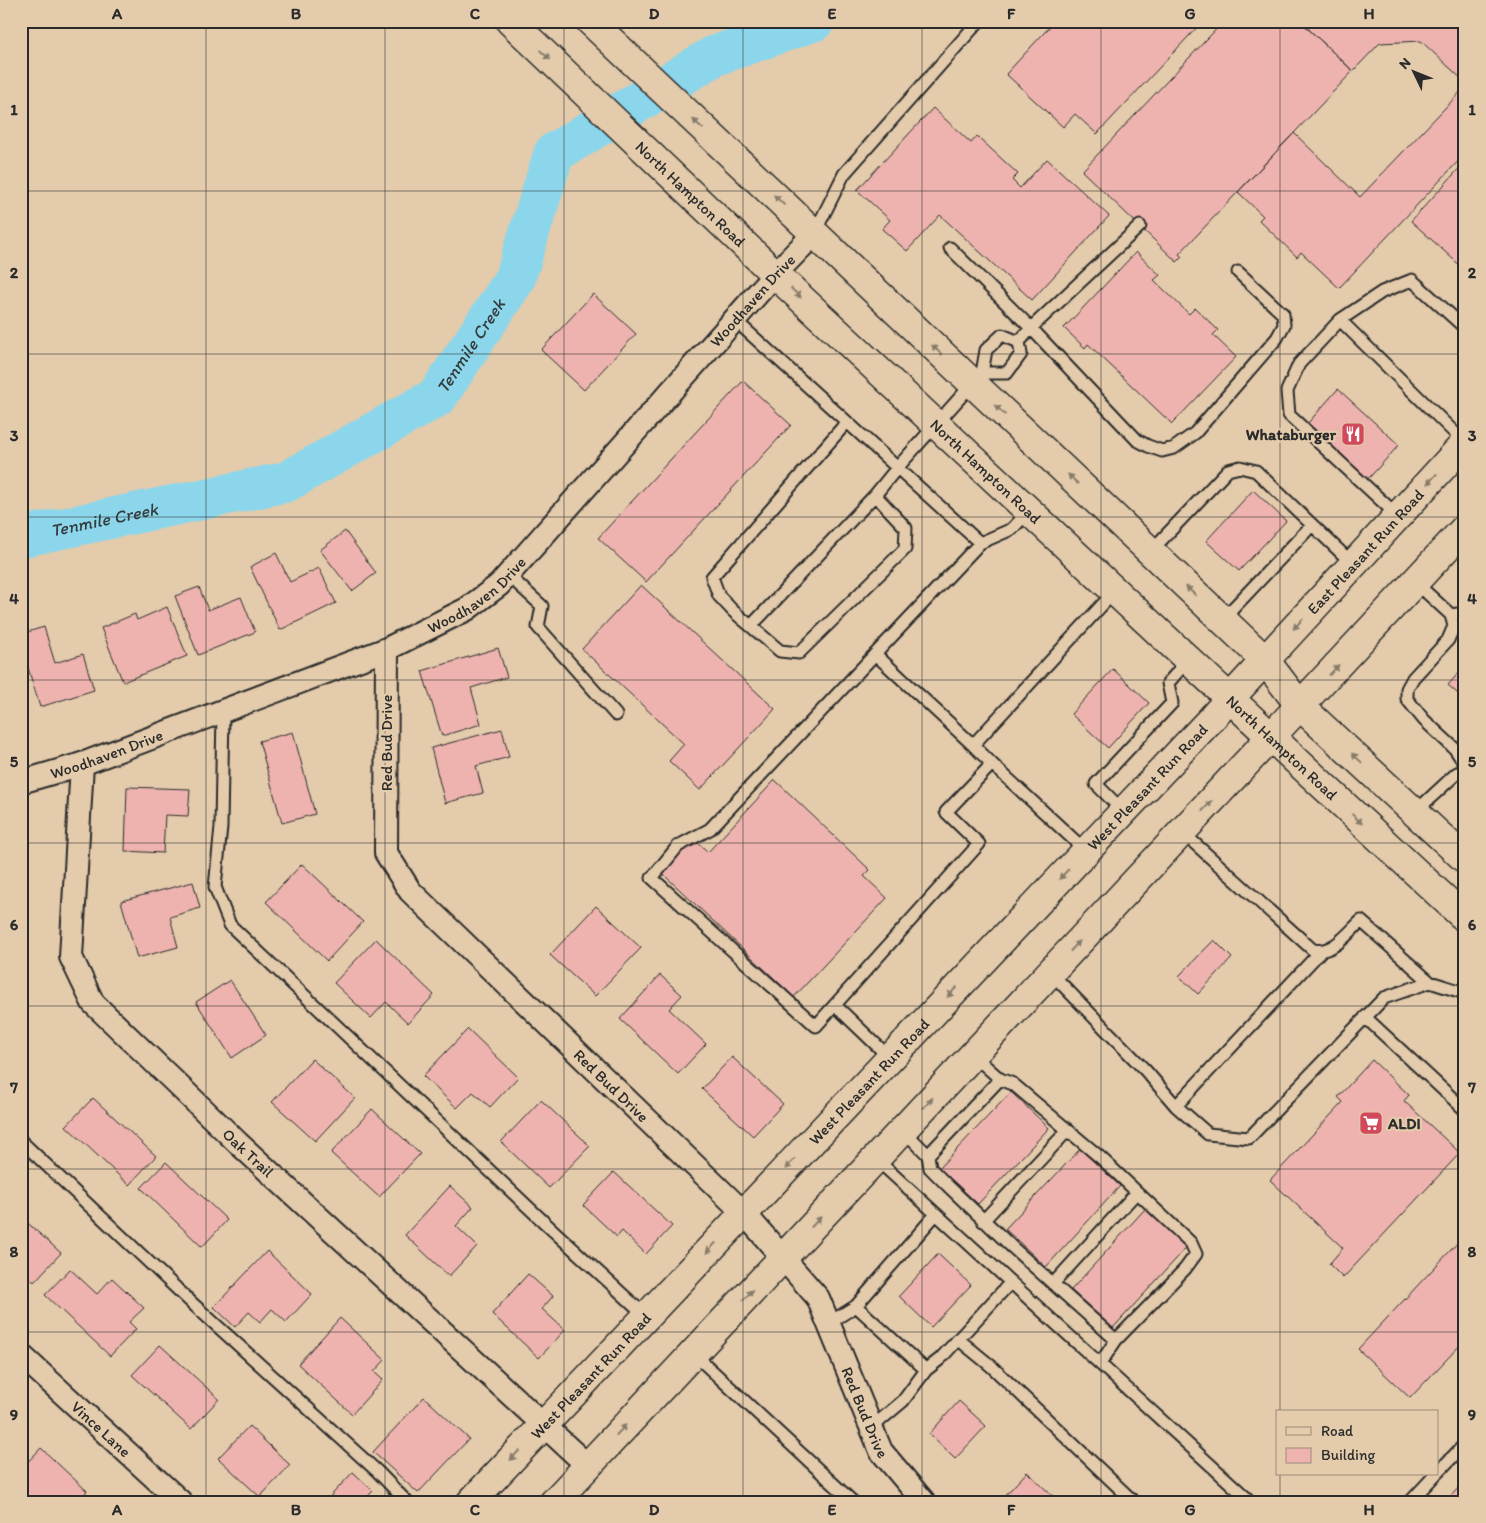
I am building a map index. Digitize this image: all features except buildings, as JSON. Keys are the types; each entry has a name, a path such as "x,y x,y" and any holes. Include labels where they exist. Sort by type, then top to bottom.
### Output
{"main road":[{"name":"North Hampton Road","path":"510,21 775,274 1465,918"},
{"path":"590,21 814,234 977,378 1150,552 1265,660 1300,706 1465,859"},
{"name":"East Pleasant Run Road","path":"1265,660 1465,443"},
{"path":"554,1502 1465,528"},
{"name":"West Pleasant Run Road","path":"471,1502 1265,660"}],"street":[{"name":"Woodhaven Drive","path":"21,782 82,764 387,649 467,609 508,575 775,274 814,234"},
{"name":"Red Bud Drive","path":"387,649 386,853 410,891 744,1213 818,1298 881,1451 924,1502"},
{"name":"Oak Trail","path":"82,764 71,957 93,1003 238,1143 588,1466"},
{"name":"Vince Lane","path":"21,1356 181,1502"}],"lane":[{"path":"814,234 844,174 980,21"},
{"path":"1019,342 1031,328 1140,226"},
{"path":"950,248 1031,328 1137,440 1162,451 1174,448 1195,432 1277,338 1284,325 1283,314 1238,272"},
{"path":"1398,516 1289,415 1287,390 1299,364 1340,320 1382,292 1412,280 1465,328"},
{"path":"735,320 980,543"},
{"path":"1340,320 1465,443"},
{"path":"751,626 875,495 977,378 986,350 1002,335 1019,342"},
{"path":"977,378 1007,373 1021,354 1019,342"},
{"path":"847,422 712,577 719,596 780,651 799,653 905,549 906,528 875,495"},
{"path":"1150,552 1228,470 1240,467 1256,471 1353,564"},
{"path":"992,764 946,812 979,844 836,1006 816,1026 652,878 678,846 710,829 980,543 1012,529 1029,511"},
{"path":"1222,620 1312,525"},
{"path":"508,575 542,606 538,626 616,715"},
{"path":"1415,582 1451,615 1454,626 1448,640 1414,678 1407,689 1408,699 1424,720 1455,749 1465,764"},
{"path":"973,745 1115,591"},
{"path":"1451,615 1465,613"},
{"path":"875,654 1086,851"},
{"path":"1123,811 1096,784 1172,703 1168,683 1188,660"},
{"path":"222,711 221,827 215,887 230,925 646,1316"},
{"path":"1415,812 1457,773 1465,771"},
{"path":"1182,832 1313,950 1321,951 1333,948 1361,921 1430,982 1465,993"},
{"path":"1176,1106 1321,951"},
{"path":"1050,972 1146,1071 1176,1106 1208,1134 1249,1138 1384,998 1430,982"},
{"path":"836,1006 890,1058"},
{"path":"1365,1017 1465,1110"},
{"path":"972,1055 1000,1079 1013,1084 1101,1158 1191,1242 1196,1254 1116,1340 1100,1364"},
{"path":"928,1155 1000,1079"},
{"path":"902,1130 928,1155 930,1168 984,1221 1116,1340"},
{"path":"984,1221 1068,1130"},
{"path":"21,1141 193,1304 378,1472 407,1502"},
{"path":"876,1158 1251,1502"},
{"path":"1053,1284 1137,1192"},
{"path":"828,1323 856,1306 936,1214"},
{"path":"872,1428 903,1401 926,1370 940,1359 1011,1282"},
{"path":"856,1306 926,1370"},
{"path":"958,1339 991,1366 1134,1502"},
{"path":"694,1353 853,1502"},
{"path":"1438,1473 1465,1444"},
{"path":"1410,1502 1435,1476"}],"waterway":[{"name":"Tenmile Creek","path":"21,537 286,482 437,397 515,279 554,153 714,56 814,21"}],"place":[{"name":"Whataburger","path":"1353,434"},
{"name":"ALDI","path":"1371,1123"}]}
